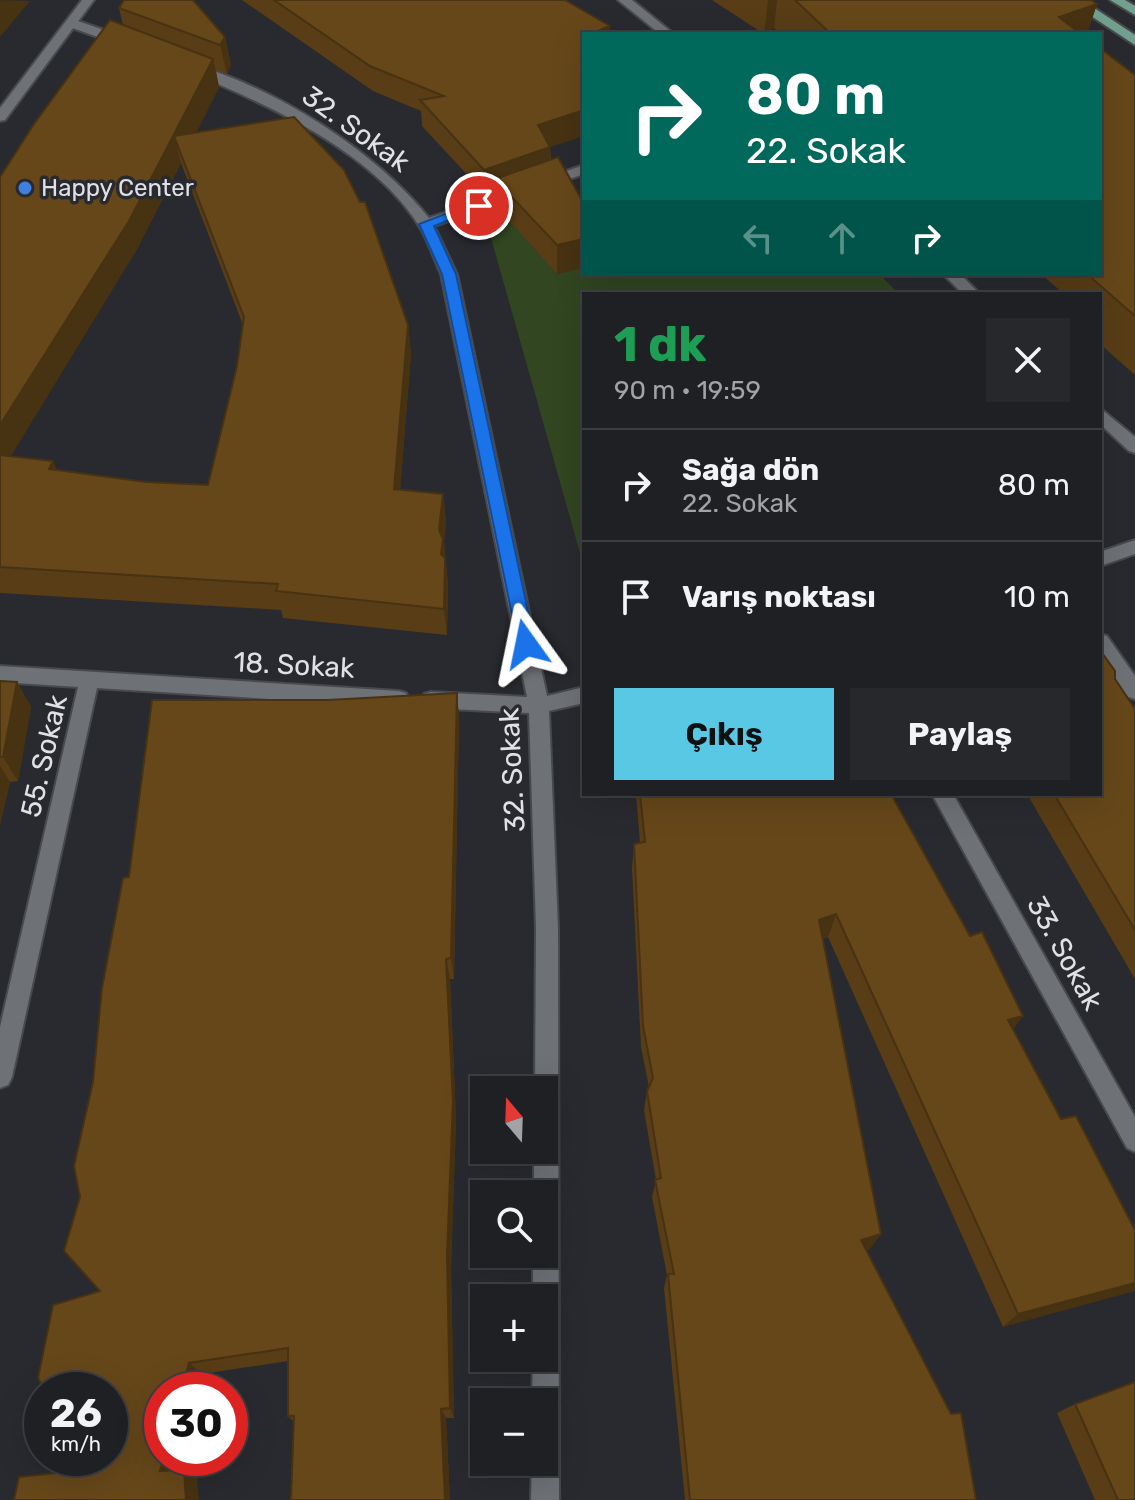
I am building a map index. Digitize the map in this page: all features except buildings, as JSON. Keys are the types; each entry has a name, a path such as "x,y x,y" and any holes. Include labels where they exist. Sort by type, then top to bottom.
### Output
{"main road":[{"path":"1073,0 1135,41"},
{"path":"1116,0 1135,11"}],"street":[{"path":"0,117 88,0"},
{"path":"624,0 665,32"},
{"path":"72,23 147,50"},
{"name":"32. Sokak","path":"175,61 230,83 307,122 387,181 426,224 449,274 539,706 547,928 545,1500"},
{"path":"426,224 582,170"},
{"path":"953,276 970,292"},
{"path":"1102,416 1135,447"},
{"path":"1102,558 1135,547"},
{"path":"1102,644 1135,691"},
{"name":"18. Sokak","path":"0,674 89,682 539,706 582,695"},
{"name":"55. Sokak","path":"0,1077 89,682"},
{"name":"33. Sokak","path":"943,796 1135,1140"}],"green space":[{"path":"582,197 582,276 881,276 897,292 582,292 582,560 487,224"}],"place":[{"name":"Happy Center","path":"25,188"}],"route":[{"path":"479,206 426,224 449,274 526,644"}]}
